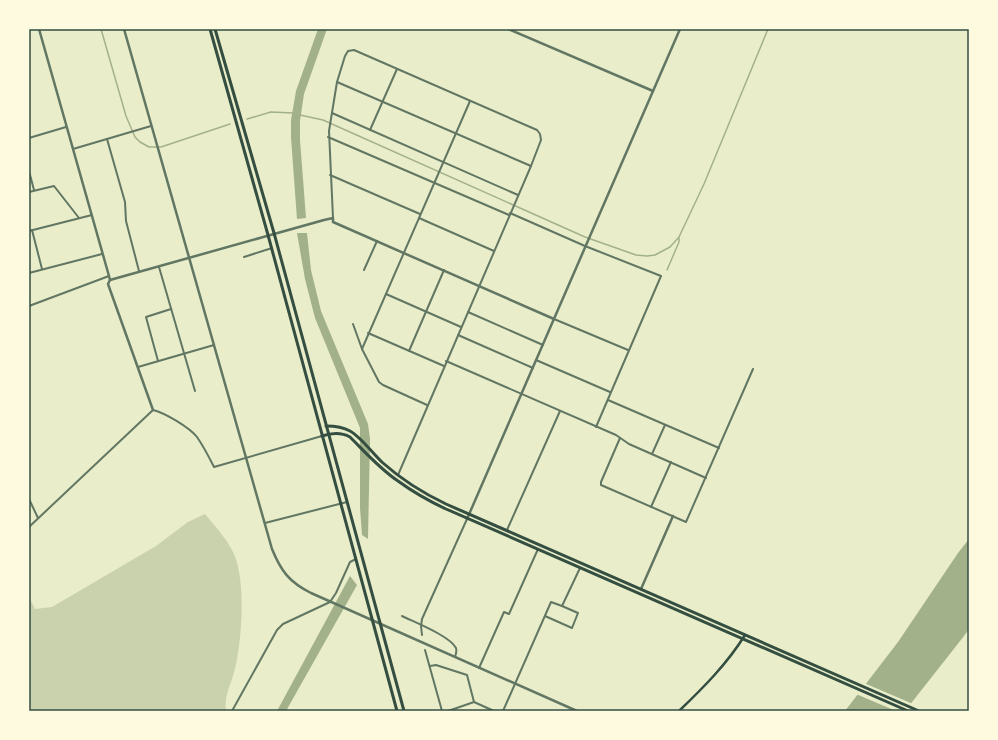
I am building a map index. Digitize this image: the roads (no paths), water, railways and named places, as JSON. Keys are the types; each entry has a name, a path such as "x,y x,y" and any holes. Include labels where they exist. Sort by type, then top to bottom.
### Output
{"highway":[{"path":"210,29 272,248 397,711"},
{"path":"215,29 274,233 404,711"},
{"path":"322,436 326,426"},
{"path":"326,426 345,428 352,432 398,475 429,495 469,514 919,711"},
{"path":"322,436 328,434 345,435 354,441 397,481 427,500 467,519 908,711"}],"main road":[{"path":"679,711 712,678 732,655 745,635"}],"street":[{"path":"39,29 72,150 109,276 110,280 108,284 153,410"},
{"path":"124,29 277,562 285,574 300,587 334,604 577,711"},
{"path":"508,29 653,91"},
{"path":"422,635 422,619 522,394 680,29"},
{"path":"398,475 427,405 468,312 479,285 494,251 509,214 531,166 541,140 540,134 537,130 354,50 348,51 337,82 328,137 333,222 479,285 554,319 628,350"},
{"path":"370,130 397,69"},
{"path":"337,82 531,166"},
{"path":"362,349 470,101"},
{"path":"332,113 518,195"},
{"path":"72,150 152,126"},
{"path":"29,138 66,127"},
{"path":"328,137 585,246 661,276 596,427"},
{"path":"107,139 125,202 126,221 140,272"},
{"path":"29,172 34,190"},
{"path":"330,175 420,214"},
{"path":"29,192 54,186 79,218"},
{"path":"42,269 30,230 92,215"},
{"path":"110,280 274,233 333,218"},
{"path":"419,218 494,251"},
{"path":"364,270 377,242"},
{"path":"244,257 272,248"},
{"path":"29,273 102,254"},
{"path":"159,267 195,391"},
{"path":"409,351 444,270"},
{"path":"29,306 109,276"},
{"path":"386,294 461,327"},
{"path":"158,361 146,317 171,309"},
{"path":"468,312 543,345"},
{"path":"353,324 362,349 379,382 383,386 427,405"},
{"path":"368,333 444,366"},
{"path":"458,335 533,368"},
{"path":"138,367 214,345"},
{"path":"536,360 610,392"},
{"path":"446,361 596,427 706,478"},
{"path":"620,438 601,485 686,522 753,369"},
{"path":"608,400 719,448"},
{"path":"153,410 162,412 196,436 214,467 322,436"},
{"path":"29,528 153,410"},
{"path":"507,530 560,411"},
{"path":"652,454 665,425"},
{"path":"651,507 670,462"},
{"path":"29,499 38,518"},
{"path":"265,523 348,502"},
{"path":"641,589 673,516"},
{"path":"479,668 504,612 509,614 538,549"},
{"path":"232,711 277,630 283,624 330,602 336,594 350,562 356,559"},
{"path":"562,606 580,568"},
{"path":"503,711 516,684 545,616 552,602 578,613 572,628 545,616"},
{"path":"402,616 439,634 452,644 456,648 457,653 455,657"},
{"path":"425,650 442,711"},
{"path":"430,666 436,665 467,675 474,702"},
{"path":"448,711 474,702 494,711"}],"waterway":[{"path":"101,29 126,116 135,137 140,142 149,147 161,147 230,124"},
{"path":"300,115 323,120 585,237 636,255 655,255 670,247 679,237 704,184 768,29"},
{"path":"247,119 271,112 293,113"},
{"path":"667,270 679,242 679,238"}]}
